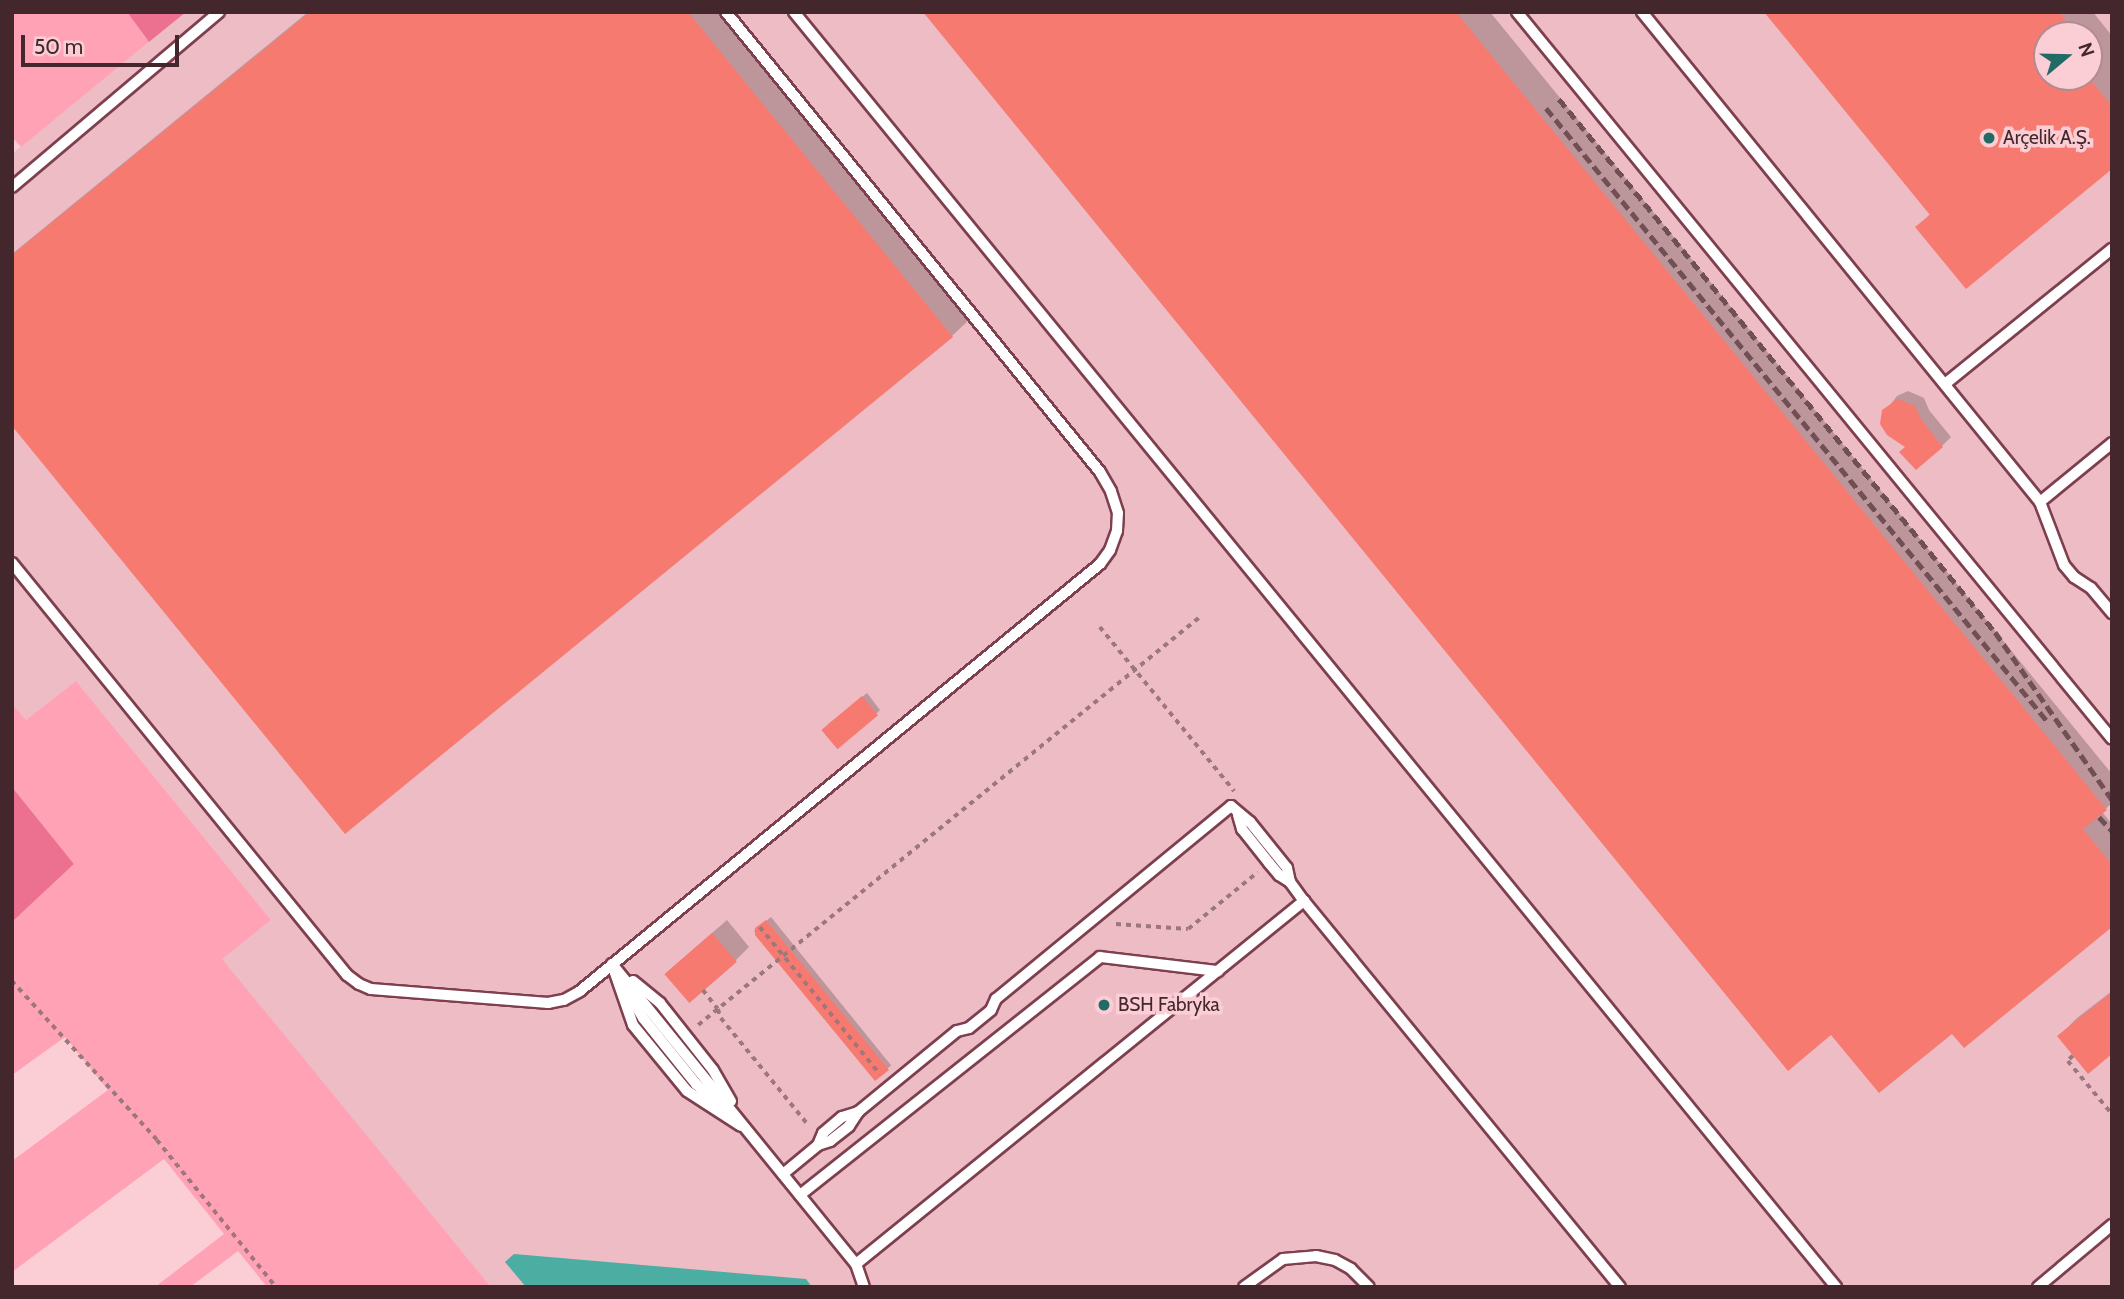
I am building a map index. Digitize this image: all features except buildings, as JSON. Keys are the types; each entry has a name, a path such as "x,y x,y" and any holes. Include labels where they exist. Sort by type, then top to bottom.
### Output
{"lane":[{"path":"12,170 17,183 219,12"},
{"path":"12,563 346,975 371,989 548,1003 564,1000 580,991 1100,564 1110,550 1117,531 1118,513 1111,491 1100,472 726,12"},
{"path":"794,12 1836,1287"},
{"path":"1517,12 2112,738"},
{"path":"1642,12 2040,502 2064,565 2074,577 2091,588 2112,613"},
{"path":"1945,384 2112,248"},
{"path":"2040,502 2112,443"},
{"path":"783,1174 818,1145 823,1133 842,1117 858,1112 957,1031 977,1022 991,1010 996,999 1231,806 1238,815 1250,822 1287,868 1290,882 1304,901 1620,1287"},
{"path":"856,1264 1304,901"},
{"path":"800,1195 1101,957 1218,971"},
{"path":"612,964 660,1003 713,1070 748,1131"},
{"path":"612,964 856,1264 864,1287"},
{"path":"612,964 633,1025 687,1091 748,1131"},
{"path":"2038,1287 2112,1225"},
{"path":"1244,1287 1283,1259 1315,1256 1351,1269 1369,1287"}],"path":[{"path":"686,1035 1201,616"},
{"path":"760,927 890,1086"},
{"path":"12,981 157,1140 276,1287"},
{"path":"2073,1056 2068,1061 2112,1114"},
{"path":"2105,1106 2112,1100"}],"shaded area":[{"path":"12,12 127,12 149,42 21,147 12,137"},
{"path":"127,12 186,12 149,42"},
{"path":"186,12 2112,12 2112,1287 491,1287 221,959 271,920 76,681 26,720 12,704 12,154"},
{"path":"76,681 271,920 222,959 491,1287 267,1287 238,1251 190,1287 155,1287 224,1234 164,1159 12,1272 12,1161 108,1090 65,1037 12,1075 12,922 74,864 12,787 12,704 26,720"},
{"path":"12,787 74,864 12,922"}],"water":[{"path":"514,1254 806,1279 812,1287 526,1287 505,1262"}],"railway":[{"path":"1559,99 1995,632 2112,800"},
{"path":"1546,108 2047,721"},
{"path":"2099,817 2112,831"}],"place":[{"name":"Arçelik A.Ş.","path":"1989,138"},
{"name":"BSH Fabryka","path":"1104,1005"}]}
